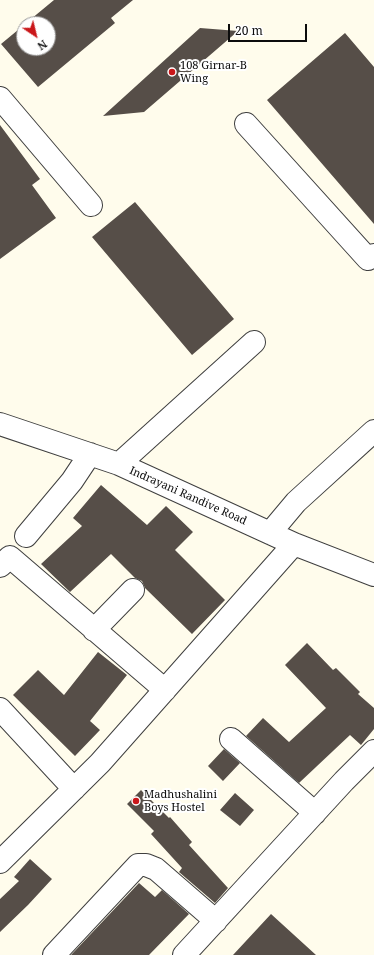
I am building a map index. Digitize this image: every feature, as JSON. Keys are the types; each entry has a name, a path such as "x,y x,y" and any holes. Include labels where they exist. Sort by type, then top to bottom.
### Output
{"street":[{"path":"2,104 92,204"},
{"path":"246,124 368,259 374,255"},
{"path":"119,464 254,342"},
{"name":"Indrayani Randive Road","path":"0,424 119,464 294,544 374,574"},
{"path":"270,533 296,502 374,431"},
{"path":"26,536 72,481 90,454"},
{"path":"0,862 100,763 294,544"},
{"path":"0,566 10,557 165,690"},
{"path":"94,630 133,590"},
{"path":"0,710 74,789"},
{"path":"230,739 315,813"},
{"path":"184,955 374,751"},
{"path":"54,955 138,866 146,865 156,869 216,921"}],"building":[{"path":"54,0 133,0 111,18 115,23 38,87 1,44 16,32 16,56 56,56 56,16 35,16"},
{"name":"108 Girnar-B Wing","path":"200,28 238,31 144,112 103,116"},
{"path":"345,33 374,67 374,224 267,100"},
{"path":"0,125 40,179 32,185 56,218 0,259"},
{"path":"135,202 234,319 192,355 92,237"},
{"path":"101,485 147,525 166,506 193,532 175,550 225,600 192,634 145,588 142,581 135,578 111,554 70,592 41,564 82,526 73,518"},
{"path":"307,643 333,670 336,668 360,692 358,694 374,708 374,729 361,745 350,735 299,783 246,736 263,718 289,742 326,708 285,665"},
{"path":"98,652 127,675 90,721 100,730 75,756 13,695 38,670 64,695"},
{"path":"224,749 240,763 223,781 208,766"},
{"path":"141,790 169,818 170,817 192,842 189,845 228,888 215,903 179,872 182,868 151,834 154,831 127,804"},
{"path":"235,793 254,810 240,826 220,810"},
{"path":"30,859 52,879 0,932 0,899 19,881 14,877"},
{"path":"139,883 155,897 162,890 189,914 149,955 71,955"},
{"path":"271,914 316,955 233,955"}],"place":[{"name":"108 Girnar-B Wing","path":"172,72"},
{"name":"Madhushalini Boys Hostel","path":"136,801"}]}
